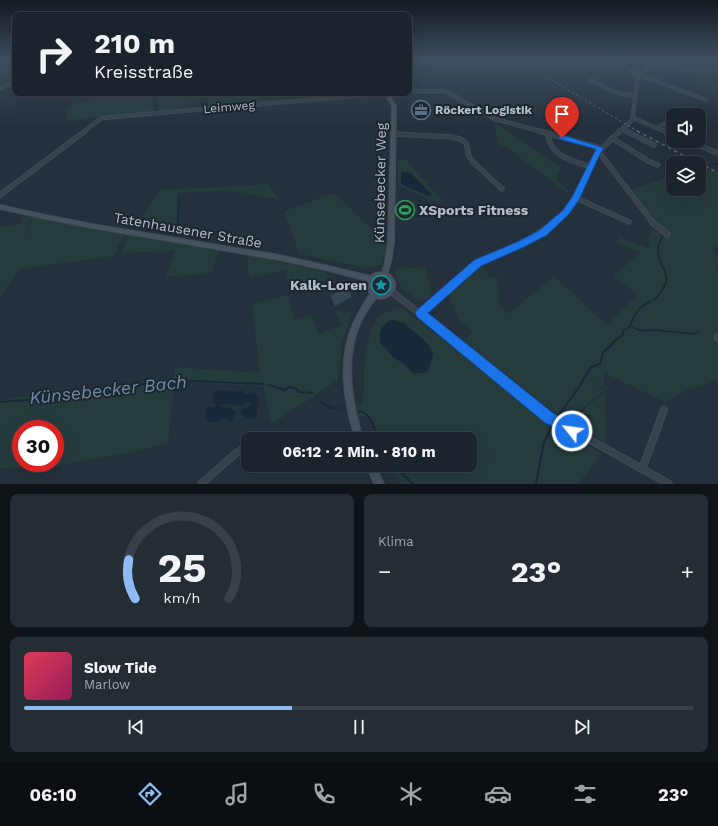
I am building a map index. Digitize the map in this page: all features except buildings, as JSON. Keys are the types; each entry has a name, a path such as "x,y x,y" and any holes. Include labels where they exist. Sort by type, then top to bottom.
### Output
{"street":[{"path":"0,88 12,82"},
{"path":"594,82 614,92 635,96"},
{"path":"420,313 477,263 521,245 544,232 560,218 576,198 600,148 622,130 633,118 635,96 638,82"},
{"path":"657,82 706,100"},
{"path":"412,91 445,91 492,118 600,148"},
{"name":"Leimweg","path":"0,195 102,118 353,96"},
{"name":"Künsebecker Weg","path":"384,275 388,262 391,242 394,134 394,106 389,96"},
{"path":"633,118 666,132"},
{"path":"657,128 666,123"},
{"path":"622,130 654,145"},
{"path":"394,134 451,137 460,139 467,145 469,156 473,162 502,189"},
{"path":"548,134 549,146 556,154 590,167"},
{"path":"612,138 648,161 658,165"},
{"path":"705,148 718,153"},
{"path":"597,153 601,155 655,225 667,234"},
{"path":"576,198 629,222"},
{"name":"Tatenhausener Straße","path":"0,207 44,218 300,262 371,279"},
{"path":"376,275 384,275 392,281 393,284 391,291 385,294 375,293 370,288 369,282 376,275"},
{"path":"391,291 559,424 669,484"},
{"path":"357,432 349,400 348,378 350,349 356,326 375,293"},
{"path":"642,469 664,410"},
{"path":"201,484 241,450"},
{"path":"373,472 379,484"}],"green space":[{"path":"691,82 712,82 718,87 718,91"},
{"path":"97,96 152,96 154,113 67,120 67,107"},
{"path":"156,96 257,96 261,104 208,109 208,98 192,100 189,104 177,106 178,111 159,113"},
{"path":"494,121 562,169 555,179 569,191 570,195 507,148 498,144"},
{"path":"398,160 406,160 444,202 432,201 398,185"},
{"path":"706,168 718,174 718,242 713,253 718,256 716,266 718,272 718,332 715,337 718,341 718,380 685,391 665,402 604,373 605,390 582,371 604,391 565,421 464,341 473,331 459,322 448,292 482,264 489,278 497,278 499,295 498,302 508,314 554,276 607,325 638,294 613,277 640,252 617,243 619,236 650,249 648,238 651,230 662,234 665,231 657,225 630,190 666,176 666,196 706,196"},
{"path":"269,184 278,199 234,191 178,193 176,231 142,226 136,227 160,190"},
{"path":"334,193 388,244 381,265 367,268 299,254 284,211"},
{"path":"23,215 31,217 25,246 32,217 124,234 114,256 19,269 0,297 0,227 20,224"},
{"path":"129,235 219,251 211,273 165,277 175,251 121,253"},
{"path":"247,255 325,272 328,274 324,282 290,291 286,270 249,278"},
{"path":"425,267 432,296 419,302 402,288 394,269"},
{"path":"288,295 294,320 312,315 319,334 341,325 335,311 353,312 342,342 338,380 272,424 263,386 174,382 168,443 128,453 64,464 64,420 12,420 12,468 0,468 0,400 174,377 175,367 260,373 252,304"},
{"path":"401,307 549,423 602,454 578,484 401,484 393,472 477,472 477,432 374,432 369,417 359,417 356,405 361,404 363,400 365,355 372,328 378,315","holes":["404,323 429,345 433,353 429,369 411,372 382,345 380,333"]},
{"path":"605,392 606,443 568,422"}],"water":[{"path":"402,172 410,172 432,195 426,195 403,185 401,183"},
{"path":"393,320 404,323 429,345 433,356 427,372 414,374 406,365 393,357 380,342 380,333 382,328 388,321"},
{"path":"220,390 235,392 243,391 244,395 255,392 259,403 256,418 254,420 243,416 241,413 242,410 251,406 251,401 242,405 222,404 220,406 234,410 236,413 231,421 225,418 212,423 207,421 205,419 206,410 209,407 215,407 216,404 213,402 212,395"}],"waterway":[{"name":"Künsebecker Bach","path":"713,165 718,164"},
{"path":"177,230 179,199"},
{"name":"Künsebecker Bach","path":"654,300 666,283 665,271 658,253 659,244 663,235"},
{"name":"Künsebecker Bach","path":"617,339 623,335 623,331 630,326 638,311 651,301"},
{"path":"631,327 643,331 654,330 694,334 699,332"},
{"name":"Künsebecker Bach","path":"556,419 579,387 591,367 600,364 603,353 617,339"},
{"name":"Künsebecker Bach","path":"0,402 26,400 173,380 264,384"},
{"name":"Künsebecker Bach","path":"269,385 285,390 289,387 295,388 299,392 312,393"},
{"name":"Künsebecker Bach","path":"320,402 332,408 340,408"},
{"name":"Künsebecker Bach","path":"359,411 363,412 370,418 376,432"},
{"name":"Künsebecker Bach","path":"536,484 544,442 554,422"},
{"name":"Künsebecker Bach","path":"400,472 413,484"}],"railway":[{"path":"554,82 639,132"},
{"path":"637,131 685,156"},
{"path":"706,167 718,173"}],"place":[{"name":"Röckert Logistik","path":"421,110"},
{"name":"XSports Fitness","path":"405,210"},
{"name":"Kalk-Loren","path":"381,285"}],"route":[{"path":"562,138 600,148 576,198 566,212 544,232 521,245 477,263 420,313 549,417 572,431"}]}
